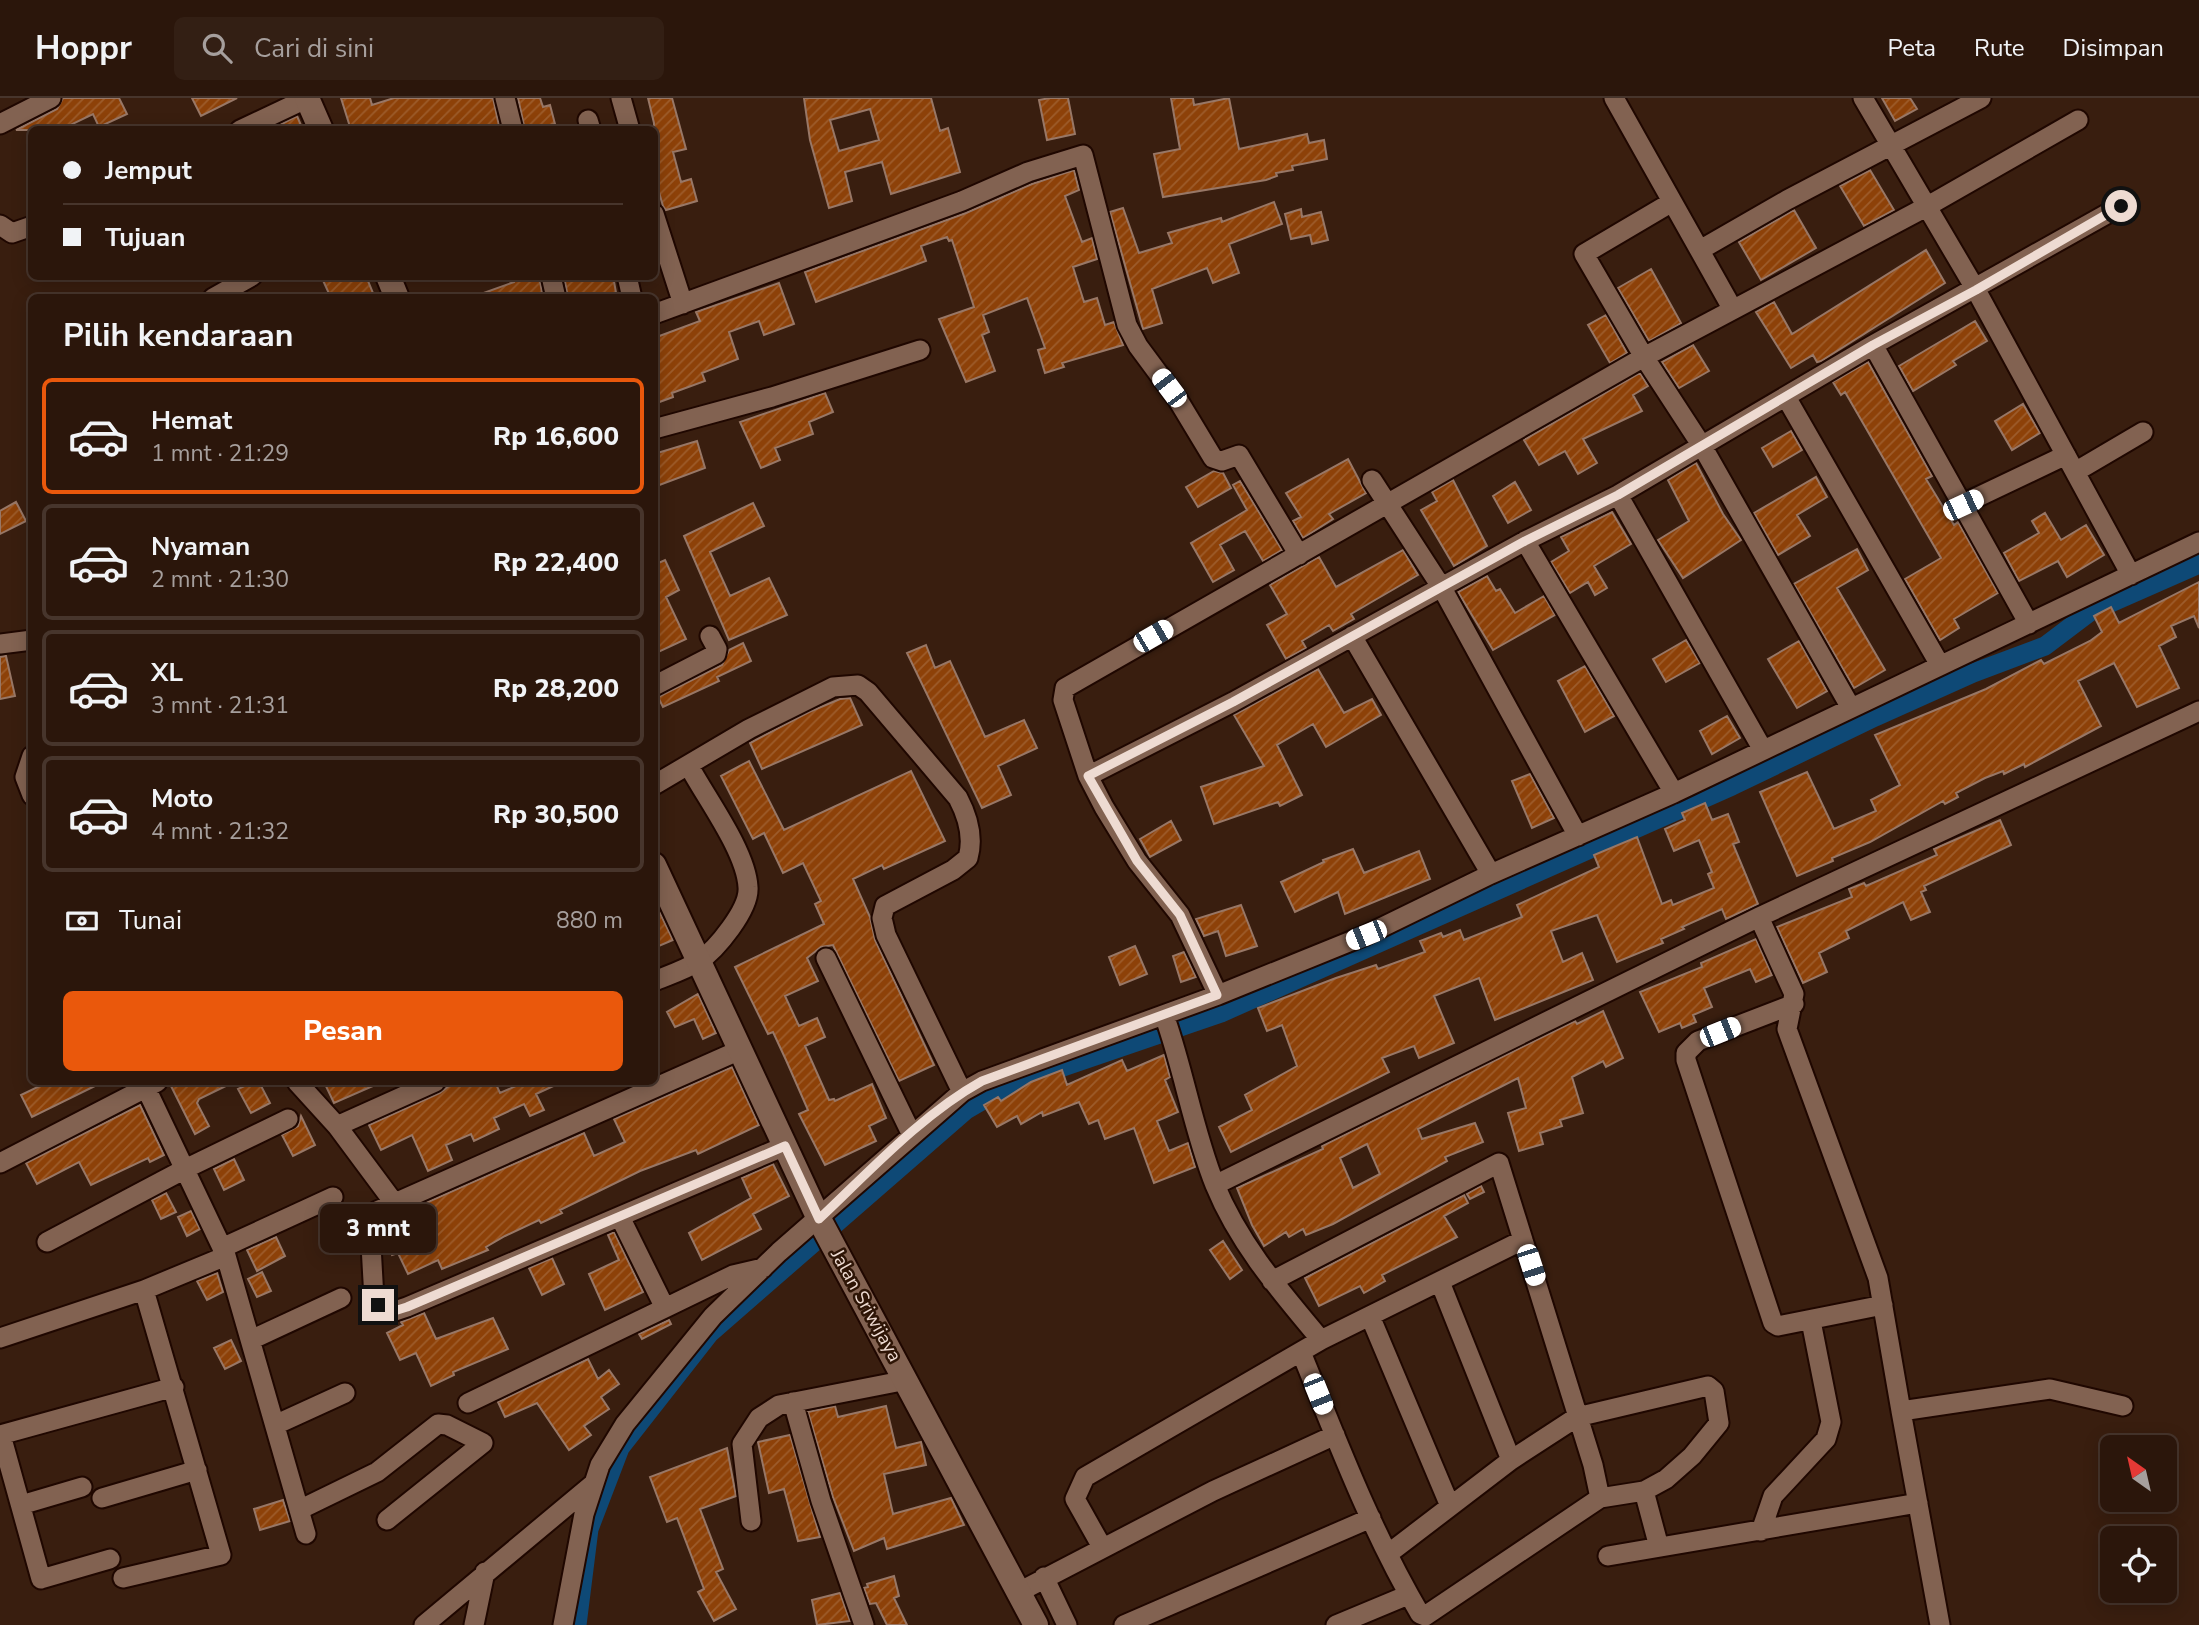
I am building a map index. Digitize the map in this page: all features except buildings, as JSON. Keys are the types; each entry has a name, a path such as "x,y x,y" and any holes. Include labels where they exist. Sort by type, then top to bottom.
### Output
{"street":[{"path":"0,124 51,98"},
{"path":"248,126 307,98 319,126"},
{"path":"505,98 512,126"},
{"path":"621,98 629,126"},
{"path":"1614,98 1732,308"},
{"path":"1863,98 1976,290 2131,575"},
{"path":"1700,250 1981,98"},
{"path":"1217,995 1180,915 1137,861 1088,776 1063,700 1065,688 1388,506 1644,357 1926,206 2078,120"},
{"path":"658,313 962,201 1028,172 1083,155 1132,335 1178,400 1213,458 1222,461 1240,455 1298,555"},
{"path":"1672,202 1584,254 1644,357 1702,446 1852,708"},
{"path":"1088,776 1233,702 1525,541 1618,495 1873,345 1976,290 2121,206"},
{"path":"6,229 28,226"},
{"path":"658,226 683,304"},
{"path":"220,294 245,280"},
{"path":"1873,345 2029,624"},
{"path":"658,428 772,397 920,350"},
{"path":"1786,397 1940,665"},
{"path":"1963,505 2071,464 2143,432"},
{"path":"1372,480 1442,588 1578,836"},
{"path":"1618,495 1763,750"},
{"path":"1525,541 1674,793"},
{"path":"563,1625 584,1514 600,1465 625,1424 713,1316 763,1268 821,1223 911,1133 962,1092 982,1081 1166,1021 1217,995 1366,935 1491,874 1674,793 2199,542"},
{"path":"658,684 716,654 717,649 710,636"},
{"path":"1352,636 1491,874"},
{"path":"0,644 28,640"},
{"path":"658,783 749,729 833,687 846,683 858,685 868,692 950,789 967,814 970,838 968,858 953,870 885,906 882,918 886,935 962,1092"},
{"path":"1215,1185 1759,917 2199,711"},
{"path":"658,979 701,960 740,916 748,887 738,854 689,766"},
{"path":"28,768 25,777 28,785"},
{"name":"Jalan Sriwijaya","path":"658,874 701,960 821,1223 908,1380 1036,1625"},
{"path":"1759,917 1794,994 1787,1029 1875,1270 1940,1625"},
{"path":"826,958 911,1133"},
{"path":"1794,1004 1698,1041 1686,1053 1686,1060 1760,1276 1768,1314 1778,1326 1883,1305"},
{"path":"1166,1021 1215,1185 1246,1243 1272,1281 1321,1340"},
{"path":"740,1050 377,1211 372,1217 370,1227 374,1299 378,1305 391,1312 785,1146"},
{"path":"0,1163 152,1085 185,1169 224,1252 306,1534"},
{"path":"300,1085 337,1126 395,1204"},
{"path":"337,1126 429,1085"},
{"path":"47,1242 185,1169 288,1119"},
{"path":"1272,1281 1499,1163 1600,1498"},
{"path":"0,1338 144,1290 333,1197"},
{"path":"621,1216 665,1308"},
{"path":"1102,1547 1074,1499 1085,1477 1321,1340 1523,1240"},
{"path":"468,1403 733,1275 763,1268"},
{"path":"1440,1282 1511,1460"},
{"path":"123,1578 221,1555 144,1290"},
{"path":"251,1339 341,1298"},
{"path":"1370,1316 1450,1506"},
{"path":"1761,1531 1773,1496 1826,1439 1831,1422 1811,1321"},
{"path":"1301,1352 1371,1518 1388,1554 1408,1595 1420,1614 1425,1616 1600,1498 1644,1491 1666,1479 1714,1431 1718,1423 1712,1388 1708,1386 1577,1417 1511,1460 1388,1554"},
{"path":"751,1521 742,1444 759,1418 779,1405 908,1380"},
{"path":"110,1559 41,1579 1,1435 174,1387"},
{"path":"1901,1411 2050,1389 2123,1406"},
{"path":"275,1425 345,1393"},
{"path":"793,1402 821,1501 864,1625"},
{"path":"299,1510 377,1472 438,1424 447,1425 483,1443 387,1520"},
{"path":"1019,1592 1213,1491 1335,1435"},
{"path":"102,1498 197,1470"},
{"path":"424,1625 594,1483"},
{"path":"21,1506 82,1487"},
{"path":"1644,1491 1659,1547"},
{"path":"1608,1556 1918,1503"},
{"path":"1124,1625 1371,1518"},
{"path":"474,1625 485,1572"},
{"path":"1044,1577 1067,1625"},
{"path":"1336,1625 1408,1595"}],"waterway":[{"path":"577,1625 589,1529 620,1448 710,1333 966,1110 997,1092 1221,1013 1732,786 1973,673 2045,646 2090,612 2199,564"}],"route":[{"path":"378,1305 391,1312 407,1307 785,1146 819,1219 911,1133 962,1092 982,1081 1217,995 1195,942 1180,915 1137,861 1088,776 1233,702 1525,541 1618,495 1873,345 1976,290 2121,206"}]}
